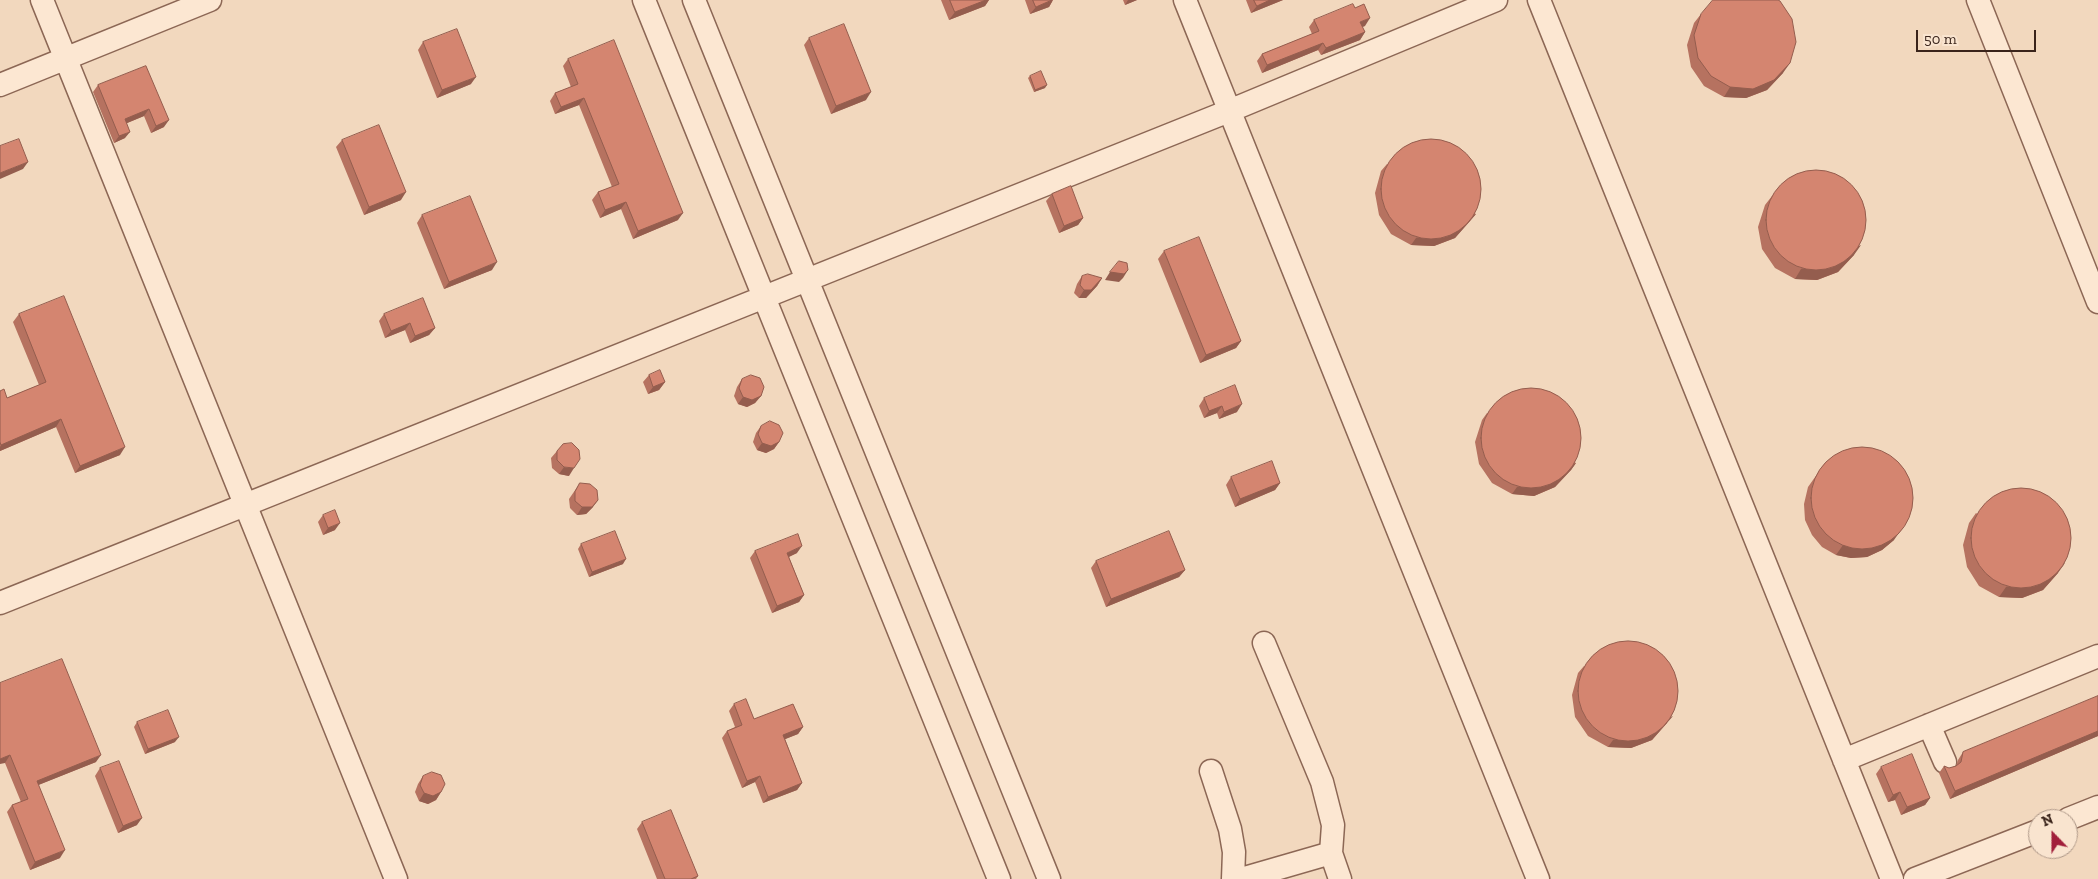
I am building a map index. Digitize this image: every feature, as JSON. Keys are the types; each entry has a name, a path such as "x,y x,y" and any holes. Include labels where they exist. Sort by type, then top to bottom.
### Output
{"lane":[{"path":"42,0 396,879"},
{"path":"0,85 210,0"},
{"path":"644,0 999,879"},
{"path":"694,0 1049,879"},
{"path":"1185,0 1538,879"},
{"path":"0,603 1229,111 1496,0"},
{"path":"1539,0 1892,879"},
{"path":"1978,0 2098,302"},
{"path":"1264,643 1322,782 1333,825 1331,854 1340,879"},
{"path":"1844,760 2098,656"},
{"path":"1930,725 1946,762"},
{"path":"1211,770 1230,829 1234,852 1233,879"},
{"path":"2078,815 2098,807"},
{"path":"1915,879 2028,835"},
{"path":"1241,879 1331,854"}],"building":[{"path":"950,0 986,0 955,12"},
{"path":"1033,0 1052,0 1036,7"},
{"path":"1254,0 1270,0 1257,6"},
{"path":"1713,0 1780,1 1792,19 1796,42 1790,63 1774,80 1753,89 1730,87 1711,76 1698,58 1694,35 1701,14"},
{"path":"1353,4 1355,8 1364,4 1370,18 1360,22 1365,32 1326,48 1323,43 1267,65 1262,54 1319,31 1314,20"},
{"path":"844,24 871,92 836,106 809,38"},
{"path":"457,29 476,77 442,90 423,42"},
{"path":"614,40 683,213 638,231 626,202 605,210 598,192 619,184 584,98 561,107 555,93 578,84 568,59"},
{"path":"146,66 169,120 156,126 149,109 125,119 130,132 119,136 98,85"},
{"path":"1041,71 1047,85 1035,90 1030,76"},
{"path":"379,125 406,192 369,207 342,140"},
{"path":"19,139 28,162 0,173 0,146"},
{"path":"1431,139 1441,140 1459,147 1473,161 1480,179 1480,199 1473,217 1459,231 1441,238 1431,239 1421,238 1403,231 1389,217 1382,199 1381,189 1382,179 1389,161 1403,147 1421,140"},
{"path":"1816,170 1826,171 1844,178 1858,192 1865,210 1865,230 1858,248 1844,262 1826,269 1816,270 1806,269 1788,262 1774,248 1767,230 1766,220 1767,210 1774,192 1788,178 1806,171"},
{"path":"1071,186 1083,218 1064,226 1052,194"},
{"path":"470,196 497,262 449,282 422,215"},
{"path":"1199,237 1241,341 1206,355 1164,251"},
{"path":"1119,261 1127,263 1128,270 1124,274 1110,272"},
{"path":"1088,274 1102,278 1091,290 1084,290 1080,285 1082,276"},
{"path":"64,296 125,447 80,466 61,419 1,445 0,442 0,391 4,389 7,398 46,382 19,314"},
{"path":"423,298 435,328 415,336 410,323 391,331 384,314"},
{"path":"660,370 665,382 653,387 649,375"},
{"path":"751,375 760,378 764,387 761,396 752,400 743,397 739,388 742,379"},
{"path":"1235,385 1242,404 1224,412 1222,406 1209,411 1204,398"},
{"path":"1531,388 1541,389 1559,396 1573,410 1580,428 1580,448 1573,466 1559,480 1541,487 1531,488 1521,487 1503,480 1489,466 1482,448 1481,438 1482,428 1489,410 1503,396 1521,389"},
{"path":"770,421 779,425 783,433 779,442 771,446 762,443 758,434 761,426"},
{"path":"572,443 579,450 580,459 574,468 564,467 557,460 557,451 563,444"},
{"path":"1862,447 1881,451 1898,462 1909,479 1913,498 1909,517 1898,534 1881,545 1862,549 1843,545 1826,534 1815,517 1811,498 1815,479 1826,462 1843,451"},
{"path":"1272,461 1280,483 1240,499 1231,477"},
{"path":"580,483 590,484 597,490 598,500 592,507 582,507 575,501 575,492"},
{"path":"2021,488 2031,489 2049,496 2063,510 2070,528 2070,548 2063,566 2049,580 2031,587 2021,588 2011,587 1993,580 1979,566 1972,548 1971,538 1972,528 1979,510 1993,496 2011,489"},
{"path":"335,510 340,523 328,528 323,515"},
{"path":"615,531 626,559 592,572 581,544"},
{"path":"1169,531 1185,570 1111,599 1096,561"},
{"path":"798,534 802,546 787,553 804,595 777,606 755,551"},
{"path":"1628,641 1638,642 1656,649 1670,663 1677,681 1677,701 1670,719 1656,733 1638,740 1628,741 1618,740 1600,733 1586,719 1579,701 1578,691 1579,681 1586,663 1600,649 1618,642"},
{"path":"62,659 101,755 37,781 65,850 35,862 12,805 28,799 10,755 0,759 0,683"},
{"path":"2098,696 2098,731 1955,791 1944,766 1949,768 1956,766 1961,762 1963,752"},
{"path":"746,699 754,719 793,704 803,727 783,735 802,783 768,797 760,776 747,781 727,731 742,725 734,704"},
{"path":"168,710 179,737 148,749 137,722"},
{"path":"1912,754 1930,798 1907,807 1900,792 1893,795 1881,767"},
{"path":"119,761 142,818 123,826 100,768"},
{"path":"432,772 441,775 445,784 441,792 433,796 424,793 420,785 423,776"},
{"path":"671,810 698,876 691,879 665,879 642,822"}]}
